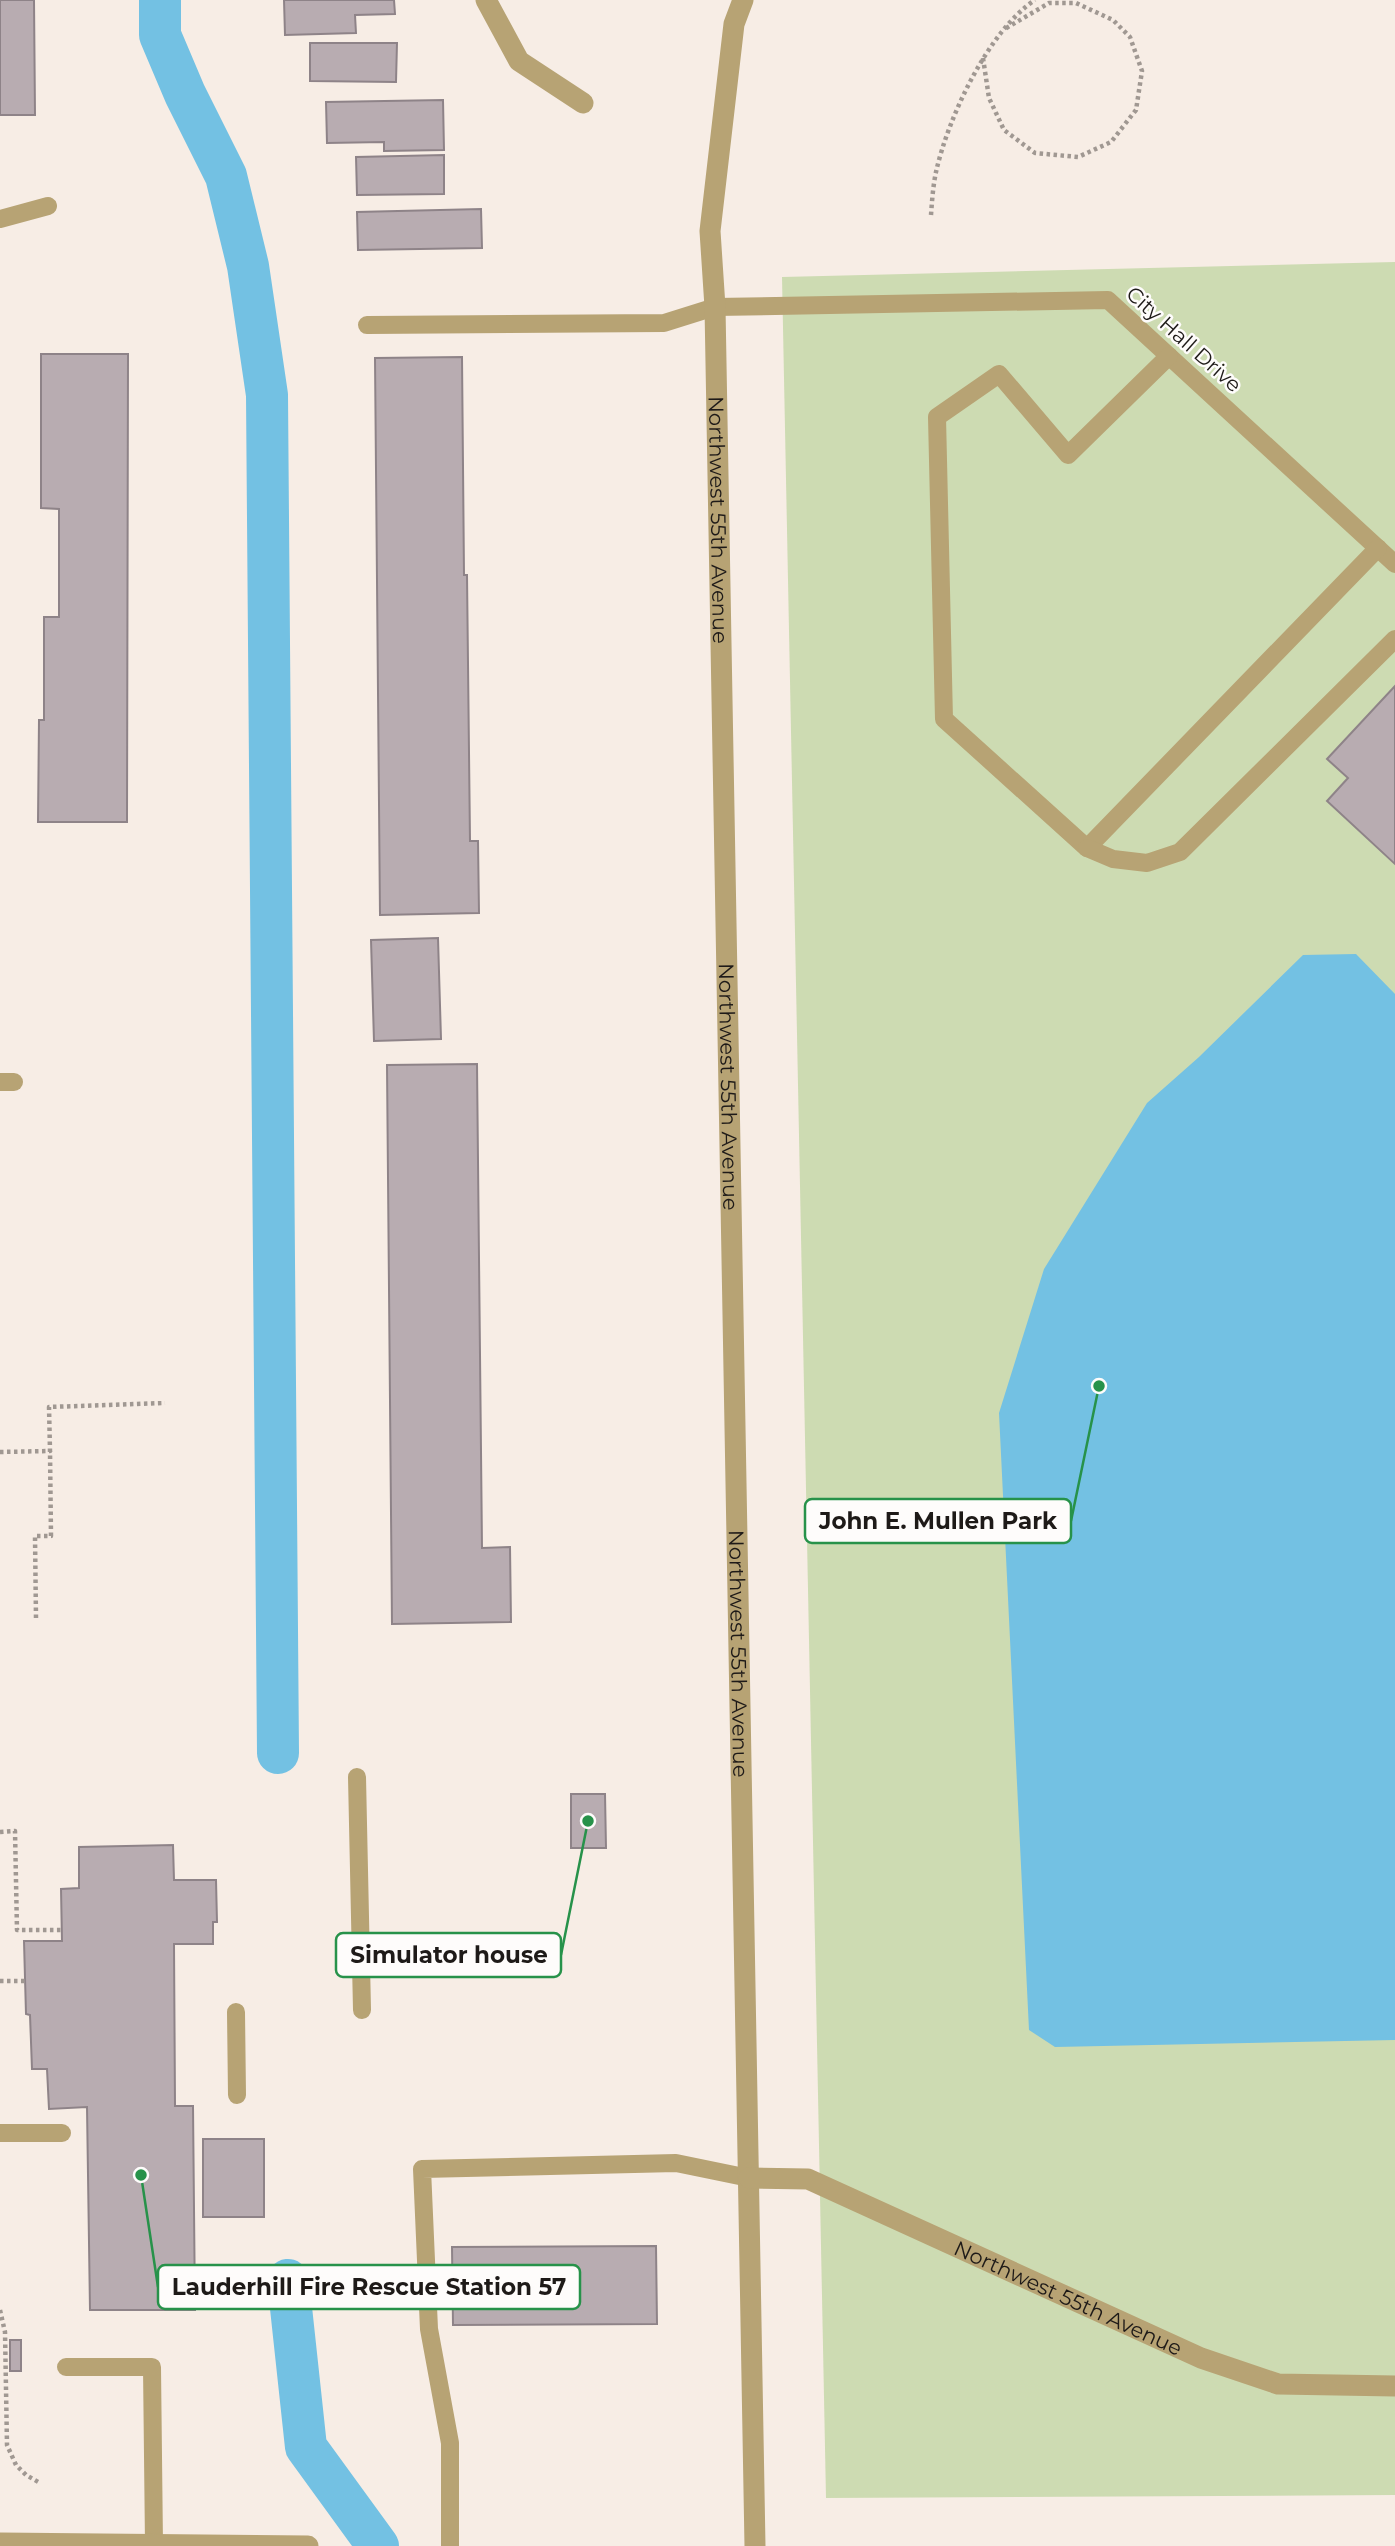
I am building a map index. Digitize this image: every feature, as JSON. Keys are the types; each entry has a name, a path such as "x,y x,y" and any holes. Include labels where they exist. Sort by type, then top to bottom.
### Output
{"street":[{"path":"486,0 519,61 583,103"},
{"name":"Northwest 55th Avenue","path":"743,0 734,24 710,231 715,307 755,2546"},
{"name":"Northwest 55th Avenue","path":"749,2178 808,2179 1201,2358 1278,2384 1395,2386"},
{"path":"0,2543 307,2546"}],"lane":[{"path":"0,219 48,206"},
{"name":"City Hall Drive","path":"367,325 664,323 715,307 1108,300 1395,564"},
{"path":"1169,356 1068,455 999,374 937,417 944,719 1087,848 1113,859 1147,863 1180,852 1395,639"},
{"path":"1087,848 1378,548"},
{"path":"357,1777 362,2010"},
{"path":"236,2012 237,2095"},
{"path":"0,2133 62,2133"},
{"path":"450,2546 450,2443 429,2329 422,2169 677,2163 749,2178"},
{"path":"66,2367 152,2367 154,2544"}],"path":[{"path":"931,215 936,171 959,103 983,58 1003,30 1023,8 1035,0"},
{"path":"983,58 989,98 1004,130 1035,153 1078,157 1111,142 1136,110 1142,71 1130,37 1113,20 1076,4 1049,3 1003,30"},
{"path":"36,1618 35,1536 51,1536 50,1407 164,1403"},
{"path":"0,1452 50,1451"},
{"path":"0,1832 15,1831 17,1930 62,1930"},
{"path":"0,1981 25,1980"},
{"path":"0,2310 5,2332 7,2445 16,2465 40,2483"}],"green space":[{"path":"1395,262 1395,2495 826,2498 782,277"}],"water":[{"path":"1356,954 1395,994 1395,2040 1055,2047 1029,2030 999,1413 1044,1269 1147,1103 1199,1057 1303,955"}],"building":[{"path":"0,0 34,0 35,115 0,115"},
{"path":"284,0 394,0 395,14 355,15 356,33 285,35"},
{"path":"310,43 397,43 396,82 310,81"},
{"path":"443,100 444,150 384,151 384,142 327,143 326,102"},
{"path":"444,155 444,194 357,195 356,157"},
{"path":"481,209 482,248 358,250 357,212"},
{"path":"41,354 128,354 127,822 38,822 39,720 44,720 44,617 59,617 59,509 41,508"},
{"path":"462,357 470,841 478,841 479,913 380,915 375,358"},
{"path":"1395,686 1395,864 1327,801 1348,778 1327,759"},
{"path":"438,938 441,1039 374,1041 371,940"},
{"path":"477,1064 482,1548 510,1547 511,1622 392,1624 387,1065"},
{"path":"571,1794 605,1794 606,1848 571,1848"},
{"path":"173,1845 174,1880 216,1880 217,1922 213,1922 213,1944 174,1944 175,2106 193,2106 195,2310 90,2310 87,2107 49,2109 47,2069 32,2069 30,2015 26,2014 24,1941 62,1941 61,1889 79,1888 79,1847"},
{"path":"203,2139 264,2139 264,2217 203,2217"},
{"path":"656,2246 657,2324 453,2325 452,2247"},
{"path":"10,2340 21,2340 21,2371 10,2371"}],"waterway":[{"path":"160,0 160,35 185,94 226,176 248,266 267,395 278,1753"},
{"path":"288,2280 306,2447 378,2546"}],"place":[{"name":"John E. Mullen Park","path":"1099,1386"},
{"name":"Simulator house","path":"588,1821"},
{"name":"Lauderhill Fire Rescue Station 57","path":"141,2175"}]}
